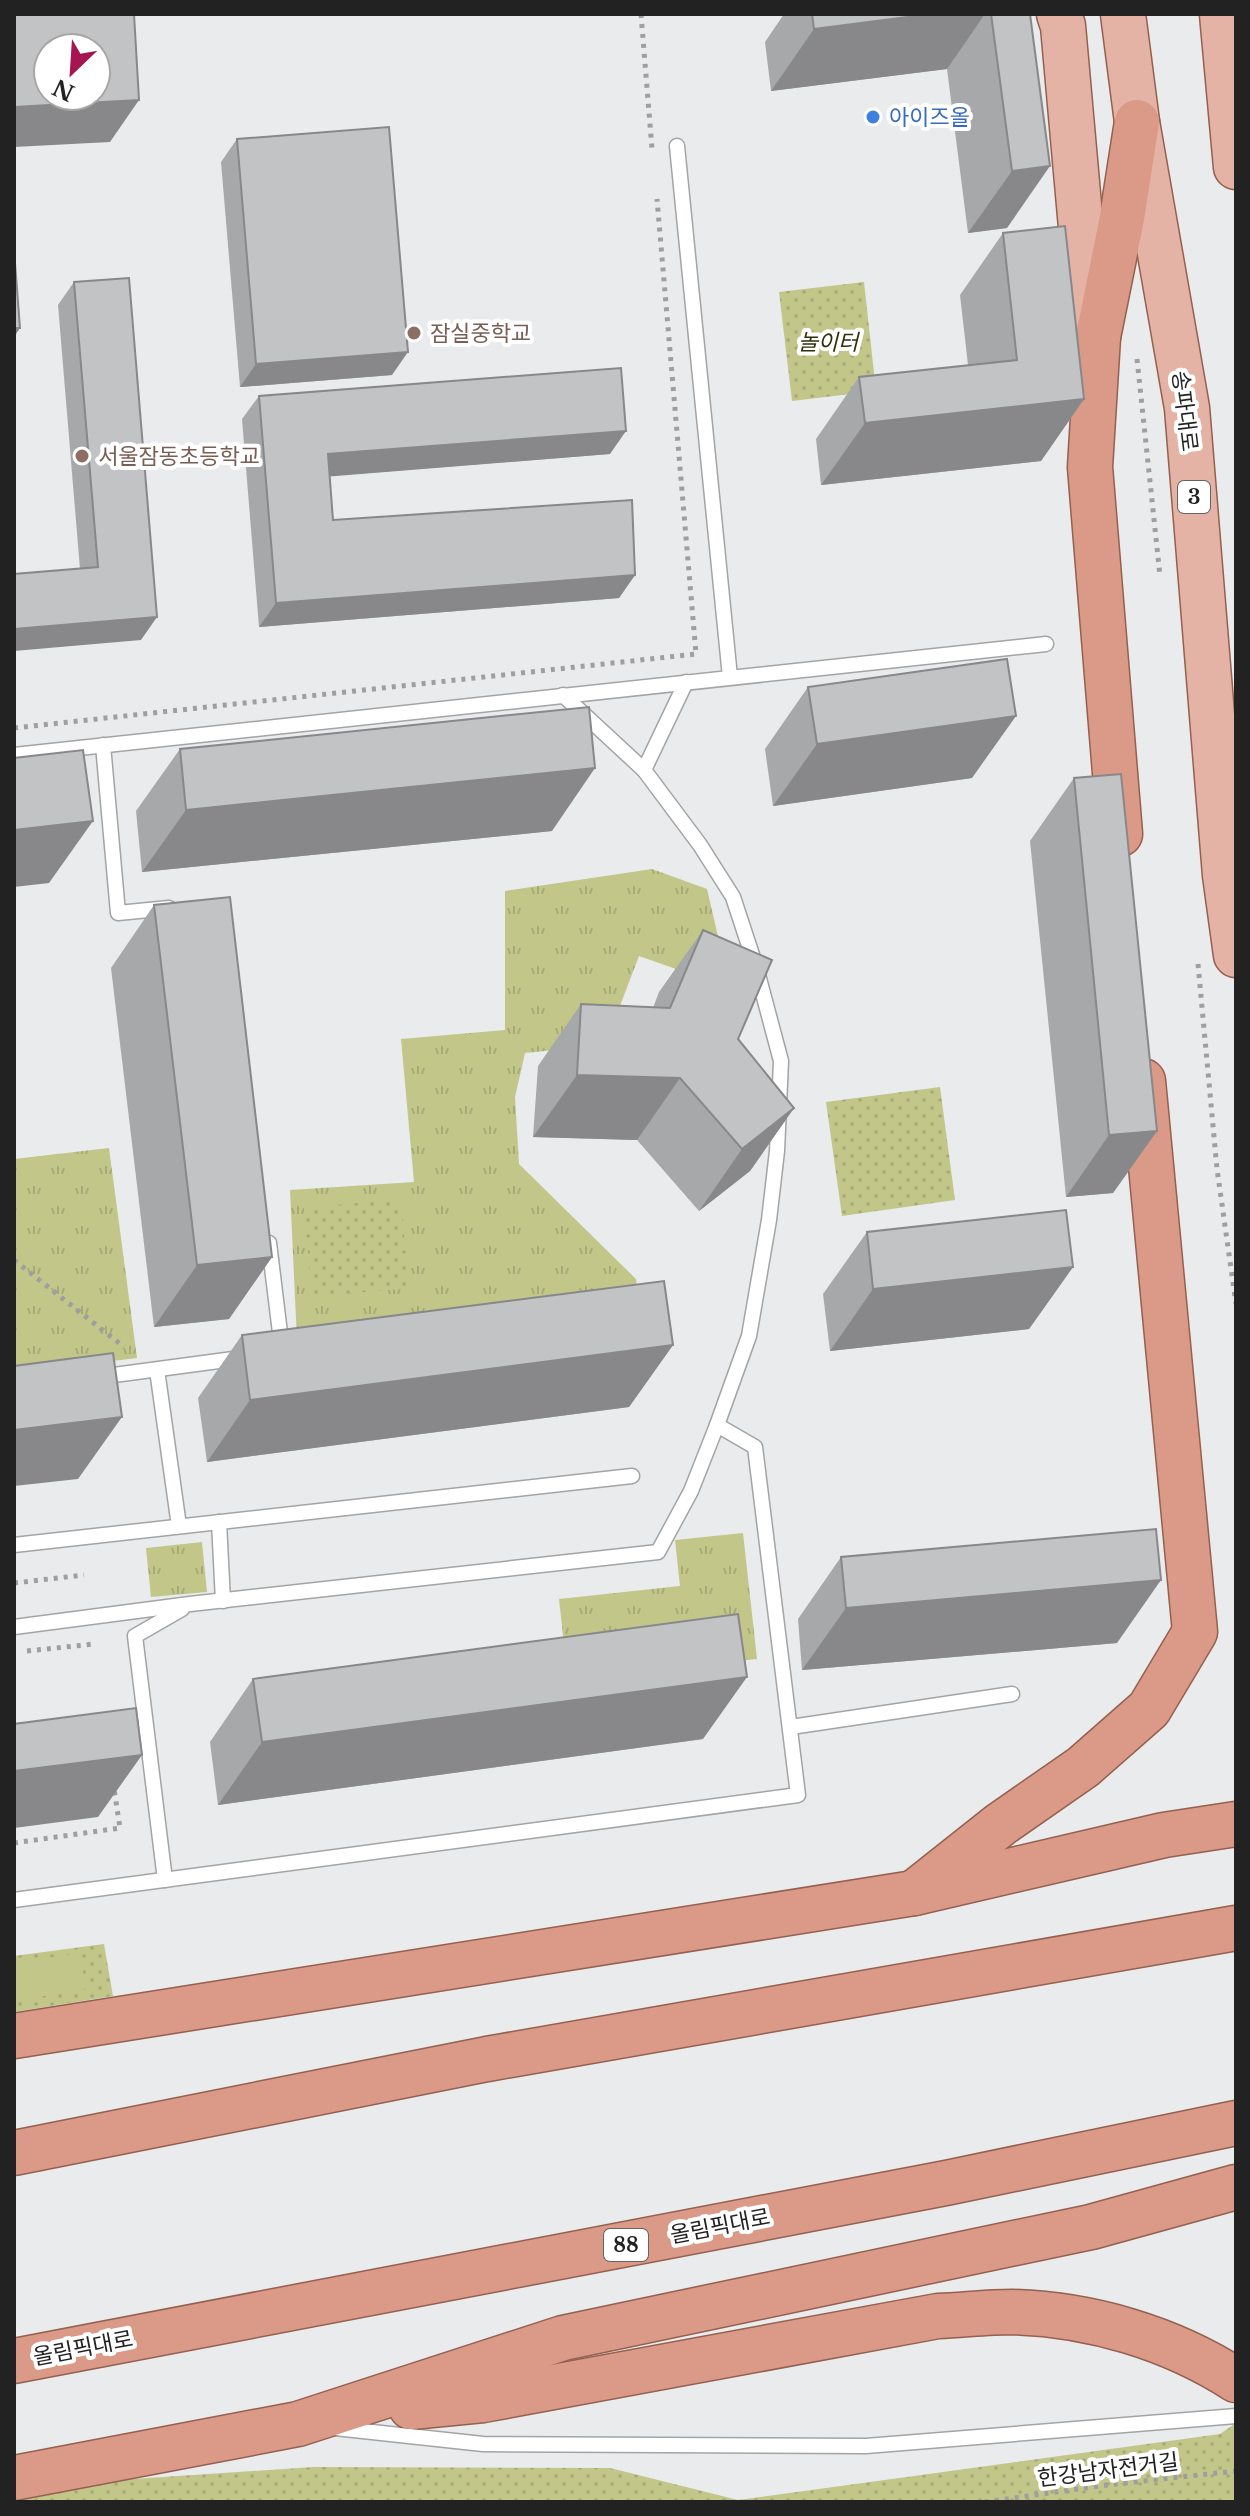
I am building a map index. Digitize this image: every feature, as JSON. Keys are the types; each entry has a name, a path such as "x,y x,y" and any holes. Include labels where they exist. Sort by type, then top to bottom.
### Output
{"highway":[{"path":"1123,868 1090,467 1098,337 1137,122"},
{"path":"914,1893 1001,1824 1083,1767 1149,1709 1195,1632 1140,1044"},
{"path":"14,2036 914,1893 1164,1835 1236,1824"},
{"path":"14,2153 487,2059 1236,1928"},
{"name":"올림픽대로","path":"14,2361 946,2183 1236,2123"},
{"path":"314,2419 563,2338 1091,2227 1236,2187"},
{"path":"21,2475 314,2419 483,2400 938,2316 1012,2312 1062,2317 1112,2327 1156,2340 1196,2357 1236,2380"}],"main road":[{"path":"1059,14 1063,26 1083,250 1098,337"},
{"path":"1094,14 1130,75"},
{"name":"송파대로","path":"1123,14 1137,122 1187,408 1225,875 1236,955"},
{"path":"1222,14 1236,167"}],"lane":[{"path":"677,146 730,677"},
{"path":"14,755 1046,644"},
{"path":"644,770 686,682"},
{"path":"14,1627 190,1604 658,1552 691,1491 749,1336 774,1178 781,1061 756,967 733,897 700,845 644,770 563,695"},
{"path":"103,745 118,913 180,907"},
{"path":"267,1354 283,1352 268,1232"},
{"path":"77,1379 251,1356"},
{"path":"157,1370 179,1526"},
{"path":"14,1900 798,1795 755,1447 717,1425"},
{"path":"14,1545 632,1476"},
{"path":"219,1522 223,1601"},
{"path":"165,1880 135,1636 190,1604"},
{"path":"791,1727 1012,1694"},
{"path":"314,2419 483,2444 850,2446 1236,2416"}],"path":[{"path":"641,14 653,154"},
{"path":"14,728 696,654 656,186"},
{"path":"14,1260 124,1347"},
{"path":"14,1583 84,1575"},
{"path":"14,1652 94,1644"},
{"path":"14,1843 120,1828 113,1782"},
{"name":"한강남자전거길","path":"985,2502 1236,2471"}],"green space":[{"name":"놀이터","path":"864,282 876,391 792,401 779,292"},
{"path":"652,869 707,889 730,988 639,956 605,1045 525,1053 515,1097 519,1164 636,1279 643,1329 298,1362 290,1190 414,1182 401,1039 505,1030 505,891"},
{"path":"940,1087 955,1200 842,1216 826,1102"},
{"path":"109,1148 137,1358 14,1373 14,1159"},
{"path":"401,1199 409,1288 312,1297 304,1208"},
{"path":"743,1533 757,1659 568,1679 559,1599 680,1586 675,1540"},
{"path":"202,1542 207,1592 151,1597 146,1548"},
{"path":"104,1944 113,1996 14,2012 14,1956"},
{"path":"80,1953 86,1989 14,2001 14,1963"},
{"path":"1236,2423 1236,2502 14,2502 14,2487 314,2467 610,2468 738,2500 1220,2434"}],"building":[{"path":"14,14 134,14 139,100 112,102 112,32 32,32 32,106 14,107"},
{"path":"812,14 931,14 814,29"},
{"path":"991,14 1030,14 1050,166 1012,171"},
{"path":"389,127 408,352 256,364 237,139"},
{"path":"1065,226 1084,399 865,423 859,377 1017,360 1003,233"},
{"path":"14,250 20,328 14,328"},
{"path":"129,278 157,617 14,629 14,574 98,567 74,282"},
{"name":"잠실중학교","path":"621,368 626,431 328,454 333,520 632,500 635,575 276,603 259,396"},
{"path":"1007,659 1016,716 817,744 808,687"},
{"path":"589,707 595,768 186,810 180,749"},
{"path":"83,750 93,821 14,830 14,758"},
{"path":"1121,774 1157,1131 1109,1135 1074,778"},
{"path":"230,897 272,1257 197,1265 154,905"},
{"path":"703,930 772,960 738,1039 794,1108 742,1149 680,1078 577,1075 581,1004 670,1008"},
{"path":"1066,1210 1073,1267 873,1289 867,1232"},
{"path":"664,1281 673,1345 250,1400 242,1335"},
{"path":"113,1353 122,1417 14,1430 14,1366"},
{"path":"1156,1529 1161,1580 846,1608 841,1557"},
{"path":"738,1614 747,1677 262,1742 253,1679"},
{"path":"136,1708 142,1755 14,1771 14,1724"}],"place":[{"name":"아이즈올","path":"873,117"},
{"name":"잠실중학교","path":"414,333"},
{"name":"서울잠동초등학교","path":"82,456"}]}
